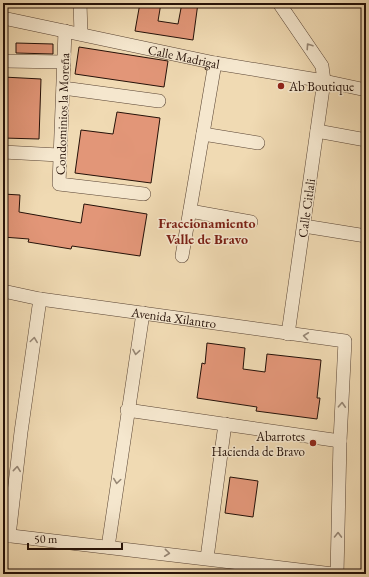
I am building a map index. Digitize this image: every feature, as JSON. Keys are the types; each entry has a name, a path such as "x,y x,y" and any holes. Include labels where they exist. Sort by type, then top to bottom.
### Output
{"street":[{"path":"80,3 81,34"},
{"path":"279,3 322,66 324,81"},
{"name":"Calle Madrigal","path":"3,18 215,62 366,90"},
{"name":"Condominios la Moreña","path":"65,31 59,184 144,194"},
{"path":"5,61 64,62"},
{"path":"182,256 215,62"},
{"name":"Calle Citlali","path":"288,334 324,81"},
{"path":"63,88 159,101"},
{"path":"317,132 366,140"},
{"path":"203,134 258,143"},
{"path":"3,152 59,155"},
{"path":"190,211 251,222"},
{"path":"304,226 366,236"},
{"name":"Avenida Xilantro","path":"3,291 40,299 345,341 340,441"},
{"path":"40,299 6,535 333,574"},
{"path":"108,547 127,410 143,314"},
{"path":"127,410 340,441 338,574"},
{"path":"207,558 225,424"}],"building":[{"path":"140,3 161,3 158,21 178,24 182,3 198,3 193,40 135,31"},
{"path":"16,43 53,44 53,54 16,53"},
{"path":"79,47 168,61 164,87 75,74"},
{"path":"3,77 41,79 39,139 3,138"},
{"path":"117,112 160,118 151,183 75,173 81,130 113,134"},
{"path":"3,194 20,195 19,212 81,223 84,204 147,214 140,256 72,246 71,249 28,242 29,239 3,237"},
{"path":"207,343 245,348 243,369 265,372 267,354 321,360 317,398 320,398 317,419 256,411 257,407 197,398 202,363 205,364"},
{"path":"230,477 258,481 253,517 225,513"}],"place":[{"name":"Ab Boutique","path":"281,86"},
{"name":"Abarrotes Hacienda de Bravo","path":"313,443"}],"district":[{"name":"Fraccionamiento Valle de Bravo","path":"207,232"}]}
